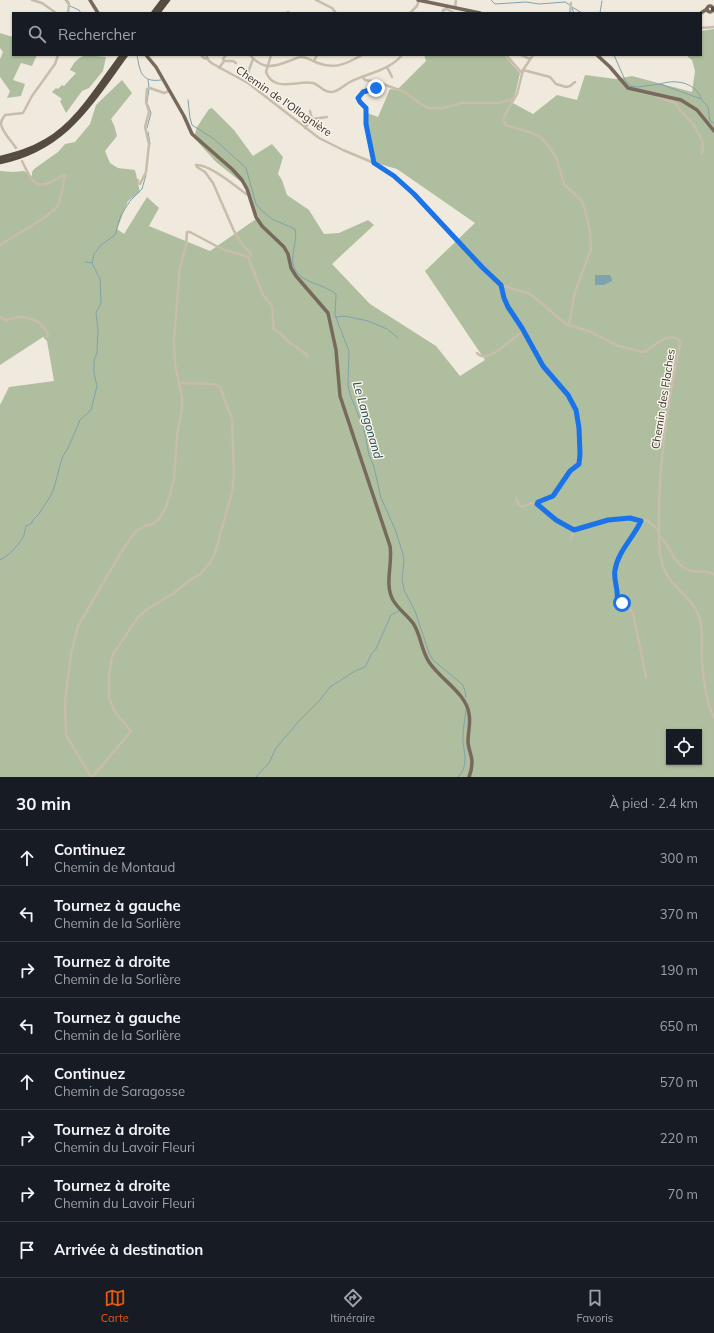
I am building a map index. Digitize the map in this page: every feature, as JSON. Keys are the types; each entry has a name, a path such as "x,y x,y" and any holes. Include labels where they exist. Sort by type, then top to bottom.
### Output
{"highway":[{"path":"154,12 163,0"},
{"path":"159,12 168,0"},
{"path":"0,162 32,152 62,135 84,113 121,56"},
{"path":"0,158 32,149 59,132 81,110 125,56"}],"main road":[{"path":"90,0 97,12"},
{"path":"418,0 475,12"},
{"path":"707,10 711,12 714,9"},
{"path":"147,56 156,67 184,116 192,134 237,174 245,184 256,217 262,226 284,247 288,254 291,268 296,276 328,314 336,350 338,385 341,399 390,546 391,556 389,585 391,596 396,605 410,618 416,627 424,653 430,664 461,697 468,708 470,716 468,744 472,761 469,777"},
{"path":"598,56 614,70 623,84 628,88 681,100 693,107 705,118 714,130"}],"street":[{"path":"32,0 42,3 55,12"},
{"path":"67,0 69,6 68,12"},
{"path":"316,0 332,8 335,12"},
{"path":"411,12 417,6 418,0"},
{"path":"455,8 456,0"},
{"path":"570,12 571,3"},
{"path":"443,12 446,7 453,12"},
{"path":"702,28 714,26"},
{"path":"16,148 2,129 2,121 5,115 23,113 32,97 55,64 58,56"},
{"name":"Chemin de l'Ollagnière","path":"201,56 208,59"},
{"name":"Chemin de l'Ollagnière","path":"206,56 211,63 245,81 305,128 333,145 374,163 394,176 414,194 482,267 501,285"},
{"path":"219,68 224,61 223,59 225,56"},
{"path":"251,56 253,59 267,66 276,66 299,57 307,58 329,66 337,66 350,62 360,56"},
{"path":"270,56 266,72 267,75 278,84 288,85 311,83 316,84 327,92 336,91 352,81 387,67 396,61 399,56"},
{"path":"314,61 316,56"},
{"path":"507,56 522,72 550,78 557,84 566,87 575,82"},
{"path":"523,56 530,59"},
{"path":"532,56 522,72 517,94 513,99 504,120 505,124 532,133 540,137 547,144 556,157 564,184 582,201 590,231 591,249 575,292 569,325"},
{"path":"245,81 253,59"},
{"path":"224,61 233,61 236,63"},
{"path":"387,67 392,77"},
{"path":"363,77 365,80 381,83 405,92 421,104 434,108 445,108 461,104 500,103 513,99"},
{"path":"374,163 366,124 366,108 358,98 363,92 376,88 381,83"},
{"path":"138,180 138,183 140,184 145,175 149,144 145,128 149,112 146,102 147,89 150,88 164,93 169,91"},
{"path":"657,94 658,97 675,103 696,127 702,143 703,151 701,153"},
{"path":"310,111 312,119"},
{"path":"305,128 312,119 327,117"},
{"path":"0,245 44,218 58,206 61,199 65,175 44,184 36,184 31,179 22,161"},
{"path":"249,194 246,194 223,175 204,166 198,164 196,165 205,172 213,183 234,231 241,243 251,254 248,257 263,295 272,306 274,330 280,333 288,342 308,357"},
{"path":"179,383 214,384 218,385 221,390 231,412 233,421 234,475 232,492 215,553 210,563 200,574 138,617 112,656 109,676 109,698 115,712 131,731 91,777 65,731 65,695 74,639 78,626 131,536 139,529 155,523 166,507 174,479 182,396 179,383 175,364 174,339 180,267 186,246 187,232 190,232 222,249 248,257"},
{"path":"501,285 506,302 545,370 570,398 576,410 579,423 579,464 570,471 553,496 526,506 521,506 518,504 516,498"},
{"name":"Chemin des Flaches","path":"501,285 530,294 569,325 589,331 618,346 646,351 657,342 665,339 676,338 680,342 672,381 663,455 659,493 659,536 662,563 666,574 674,586 691,602 700,618 704,679 706,692 714,718"},
{"path":"0,317 5,320 18,317 35,320 41,323 45,328 48,337"},
{"path":"477,353 481,357 485,358 494,353 523,330"},
{"path":"537,503 553,518 566,527 574,530 608,520 630,518 648,521 659,531"},
{"path":"641,521 620,555 614,576 618,593 617,601 628,606 633,613 646,677"},
{"path":"571,540 574,530"},
{"path":"659,536 663,539 673,557 685,569 694,572 708,572 714,574"}],"green space":[{"path":"714,29 714,777 0,777 0,405 9,387 54,381 47,341 43,337 0,365 0,171 24,171 32,176 34,169 58,152 65,144 75,142 90,124 96,105 122,80 132,93 111,119 117,136 105,151 110,163 118,168 135,170 140,192 128,201 117,229 124,234 147,197 159,208 149,226 210,251 259,217 255,213 245,185 216,162 194,138 197,127 209,109 212,108 234,130 253,156 272,144 283,157 278,174 282,180 287,195 309,210 324,234 339,233 368,220 374,225 332,264 370,304 436,346 460,376 485,360 425,271 475,223 397,169 376,163 367,124 367,113 378,117 390,89 397,90 426,61 424,56 505,56 520,73 515,95 511,102 533,114 557,95 577,100 585,75 616,79 632,76 692,92 695,71 692,60 688,56 702,56 702,31"},
{"path":"0,33 12,37 12,56 37,56 32,66 21,63 13,80 25,84 21,96 7,98 10,91 0,77 0,59 3,52 0,48"},
{"path":"83,56 106,57 103,71 89,88 82,91 66,113 60,101 62,99 52,92 62,85 64,86 76,73 70,70 78,59"}],"water":[{"path":"595,275 610,275 612,281 604,285 595,285"}],"waterway":[{"name":"Le Langonand","path":"65,0 68,4"},
{"path":"491,0 495,4 526,2 539,4 565,2 570,5"},
{"path":"600,12 602,1"},
{"name":"Le Langonand","path":"70,6 80,12"},
{"path":"572,7 580,12"},
{"path":"572,8 574,12"},
{"name":"Le Langonand","path":"137,56 142,74 149,79 161,80"},
{"path":"614,56 625,80 630,86 637,87 660,84 701,99 708,107 710,121 714,123"},
{"name":"Le Langonand","path":"148,80 149,87"},
{"path":"660,84 672,82 684,83 694,88 701,98"},
{"path":"147,102 149,89"},
{"name":"Le Langonand","path":"188,100 192,125 214,139 246,168 256,204 260,209 272,219 295,229 296,237 293,255 295,270 305,279 331,290 336,294 335,315 349,351 348,386 364,429 369,455 374,467 381,498 395,529 403,554 404,561 402,579 404,590 415,611 429,653 433,660 463,685 466,697"},
{"path":"147,128 151,113 148,105"},
{"path":"148,132 150,144"},
{"path":"0,560 11,553 17,546 24,535 26,526 31,524 51,495 62,458 80,420 91,410 97,386 94,373 94,360 97,353 98,330 96,313 101,303 100,279 92,263 94,254 101,245 115,235 121,215 130,201 142,189 146,175"},
{"path":"85,262 92,263"},
{"path":"336,317 345,316 368,321 387,329 398,338"},
{"path":"256,777 269,763 276,748 330,687 355,671 365,667 372,653 376,649 391,615 399,611"},
{"path":"458,777 462,772 465,763 463,738 466,709"}],"route":[{"path":"376,88 363,92 358,98 366,108 366,124 375,161 374,163 394,176 414,194 498,284 501,285 500,287 508,307 522,328 535,353 549,375 568,395 576,410 579,428 579,464 570,471 551,498 538,502 537,504 556,520 566,527 574,530 584,528 596,522 608,520 630,518 641,521 616,565 614,576 618,594 617,601 622,603"}]}
